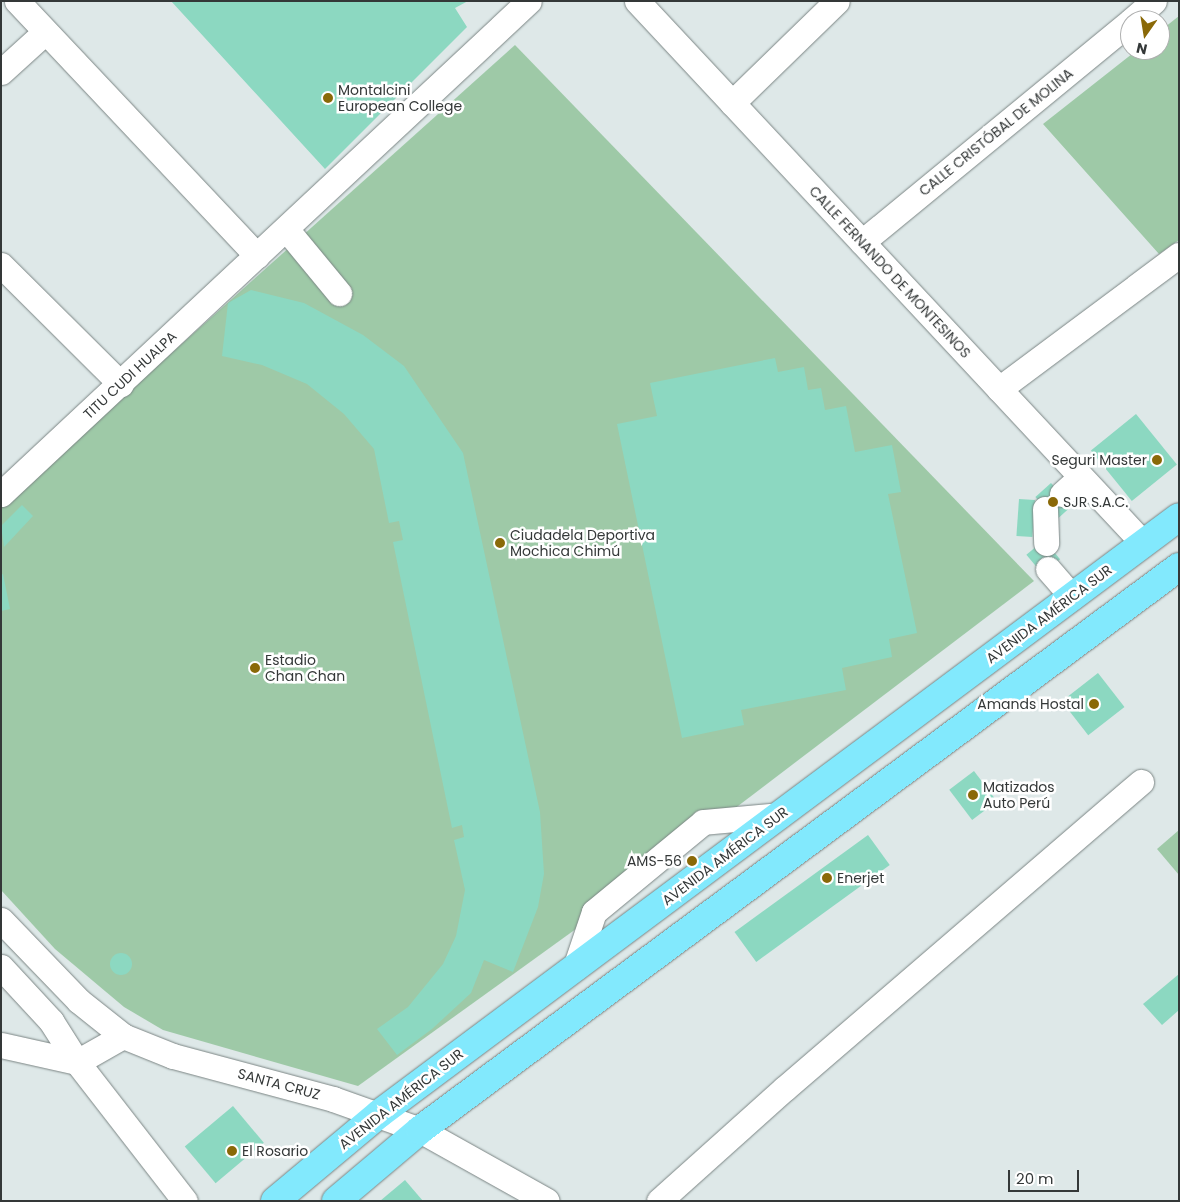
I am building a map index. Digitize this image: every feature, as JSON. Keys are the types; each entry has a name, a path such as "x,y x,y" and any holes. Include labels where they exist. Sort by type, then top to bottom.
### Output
{"main road":[{"name":"AVENIDA AMÉRICA SUR","path":"275,1201 379,1114 1179,517"},
{"path":"336,1201 420,1130 1179,567"}],"street":[{"path":"17,1 44,33 257,256"},
{"name":"TITU CUDI HUALPA","path":"1,494 287,230 529,1"},
{"name":"CALLE FERNANDO DE MONTESINOS","path":"637,1 1143,543"},
{"path":"732,103 838,1"},
{"name":"CALLE CRISTÓBAL DE MOLINA","path":"1144,10 1154,1"},
{"name":"CALLE CRISTÓBAL DE MOLINA","path":"862,242 1120,30"},
{"path":"1,72 44,33"},
{"path":"287,230 339,293"},
{"path":"999,389 1179,255"},
{"path":"1,265 121,384"},
{"path":"1046,542 1053,502 1080,476"},
{"path":"1048,569 1072,597"},
{"path":"659,1201 784,1089 1141,782"},
{"path":"575,968 594,912 703,822 780,815"},
{"name":"SANTA CRUZ","path":"1,920 79,1001 123,1036 173,1056 379,1114 420,1130 547,1201"},
{"path":"1,967 51,1020 77,1062 185,1201"},
{"path":"1,1045 77,1062 123,1036"}],"green space":[{"path":"1179,16 1179,240 1159,254 1043,124 1124,60 1170,60 1170,23"},
{"name":"Ciudadela Deportiva Mochica Chimú","path":"515,45 1034,581 580,926 358,1086 163,1030 124,1007 55,949 1,890 1,506"},
{"path":"1179,830 1179,875 1157,849"}],"building":[{"name":"Montalcini European College","path":"171,1 468,1 455,8 467,27 325,169"},
{"path":"251,290 304,303 363,335 404,366 463,453 540,812 544,874 538,907 513,972 484,960 471,993 432,1029 397,1055 377,1029 408,1007 443,964 456,936 465,890 454,840 464,837 462,825 452,828 393,542 403,540 399,521 389,523 374,449 344,414 307,384 262,365 222,356 228,303"},
{"path":"775,358 778,372 804,367 808,390 821,388 825,410 846,406 855,452 892,445 901,492 888,494 917,633 889,639 892,657 842,668 846,690 741,710 744,725 682,738 617,424 657,416 650,383"},
{"path":"1136,414 1177,465 1132,501 1091,451"},
{"name":"SJR S.A.C.","path":"1051,483 1072,506 1056,520 1035,497"},
{"name":"SJR S.A.C.","path":"1019,499 1035,500 1032,537 1016,536"},
{"path":"22,505 33,516 4,547 1,526"},
{"name":"SJR S.A.C.","path":"1044,540 1060,559 1042,574 1026,555"},
{"path":"3,574 10,609 1,611 1,575"},
{"name":"Amands Hostal","path":"1098,673 1124,707 1088,735 1062,701"},
{"name":"Matizados Auto Perú","path":"974,771 997,801 972,820 949,790"},
{"path":"868,835 890,865 756,962 735,932"},
{"path":"121,953 131,960 132,964 125,974 121,975 111,968 110,964 117,954"},
{"path":"1179,974 1179,1010 1162,1025 1143,1004"},
{"path":"233,1106 264,1143 216,1183 185,1146"},
{"path":"405,1180 423,1201 380,1201"}],"place":[{"name":"Montalcini European College","path":"328,98"},
{"name":"Seguri Master","path":"1157,460"},
{"name":"SJR S.A.C.","path":"1053,502"},
{"name":"Ciudadela Deportiva Mochica Chimú","path":"500,543"},
{"name":"Estadio Chan Chan","path":"255,668"},
{"name":"Amands Hostal","path":"1094,704"},
{"name":"Matizados Auto Perú","path":"973,795"},
{"name":"AMS-56","path":"692,861"},
{"name":"Enerjet","path":"827,878"},
{"name":"El Rosario","path":"232,1151"}]}
